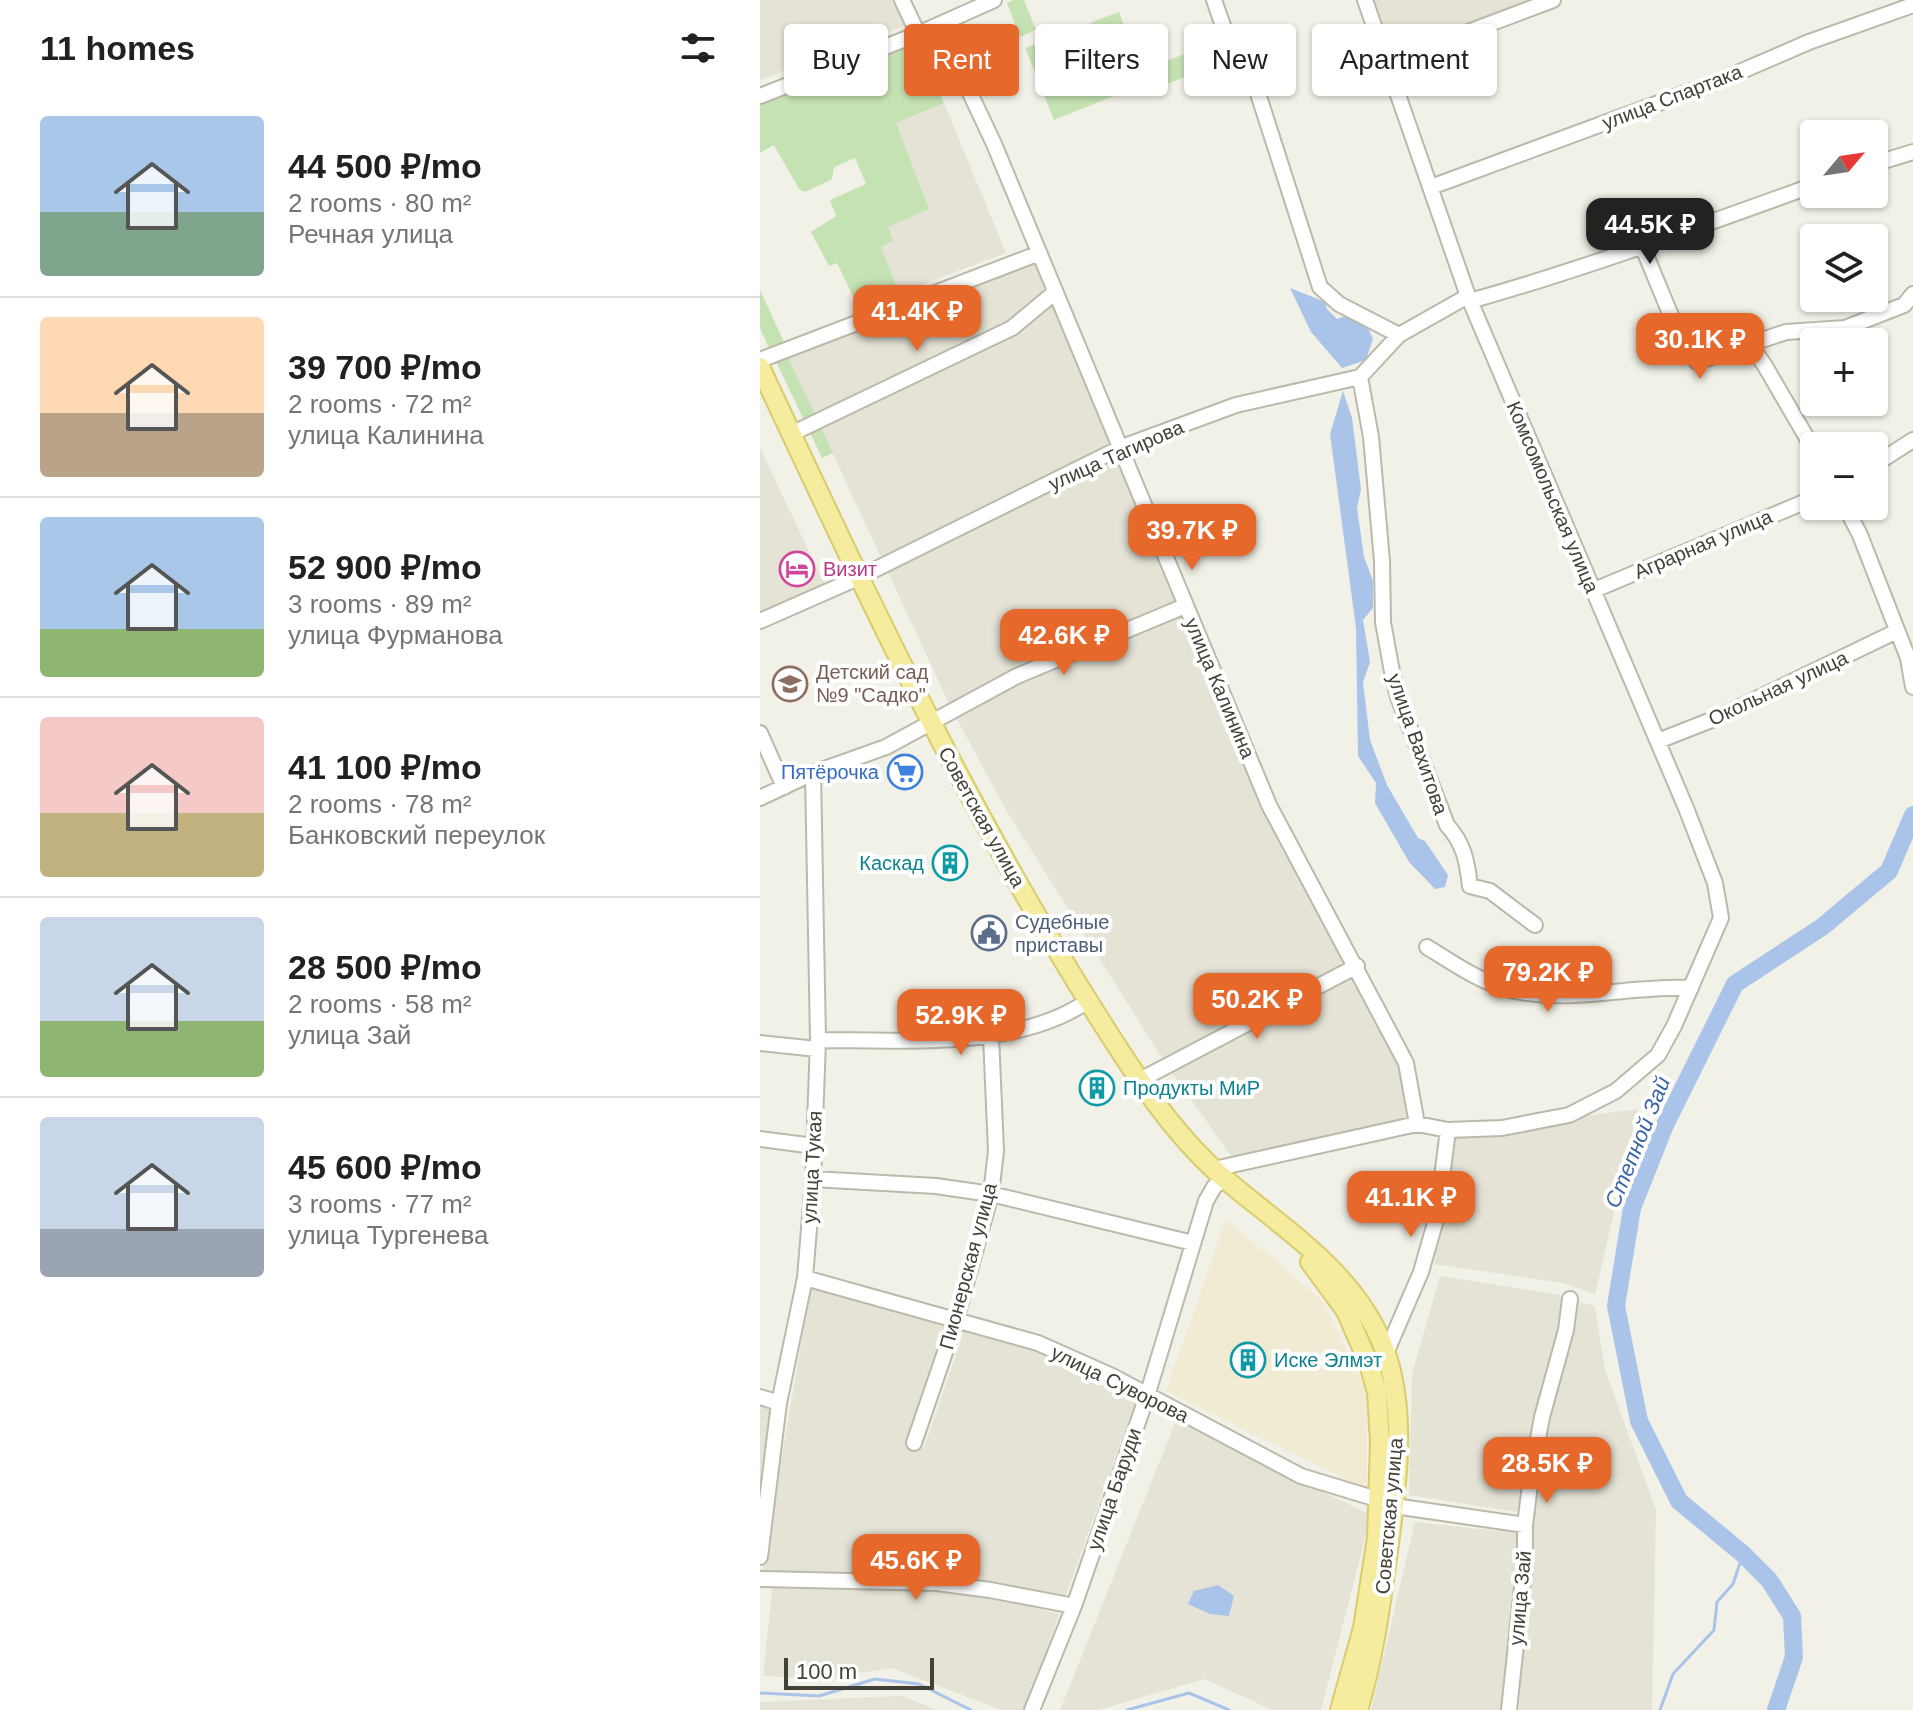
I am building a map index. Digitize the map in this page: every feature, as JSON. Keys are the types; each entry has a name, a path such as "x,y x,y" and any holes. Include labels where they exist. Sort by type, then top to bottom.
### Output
{"main road":[{"name":"Советская улица","path":"760,367 930,722 976,810 1089,1001 1179,1133 1219,1173 1353,1290 1371,1319 1386,1353 1396,1401 1397,1454 1387,1503 1358,1710"},
{"name":"Советская улица","path":"1274,1221 1334,1292 1350,1319 1369,1364 1377,1392 1387,1503"},
{"name":"Советская улица","path":"1340,1710 1370,1629"}],"street":[{"path":"902,0 913,24"},
{"path":"940,24 978,3 994,0"},
{"path":"1214,0 1234,57 1255,84 1320,287 1339,304 1399,335"},
{"name":"Комсомольская улица","path":"1365,0 1373,24"},
{"path":"1489,24 1553,0"},
{"name":"улица Спартака","path":"1431,187 1913,5"},
{"path":"760,96 904,39"},
{"name":"улица Калинина","path":"971,96 1122,447 1269,805 1406,1063 1417,1124"},
{"name":"Комсомольская улица","path":"1398,96 1469,298 1658,741 1715,883 1721,918 1658,1055 1616,1091 1569,1115 1502,1128 1448,1130 1417,1124"},
{"path":"1888,160 1913,152"},
{"path":"1360,377 1399,335 1469,298 1559,276 1800,190"},
{"path":"1643,248 1672,318 1697,362 1786,332 1845,328 1904,305 1913,294"},
{"path":"760,360 1037,254"},
{"path":"791,434 1012,328 1054,293"},
{"path":"1750,344 1804,432"},
{"name":"улица Тагирова","path":"760,621 860,577 1122,447 1236,405 1360,377"},
{"name":"улица Вахитова","path":"1360,377 1371,437 1382,561 1383,622 1398,697 1447,825 1457,836 1466,855 1470,886 1490,891 1535,925"},
{"path":"1888,456 1913,440"},
{"name":"Аграрная улица","path":"1592,591 1800,504"},
{"path":"1852,520 1908,658 1913,687"},
{"path":"760,798 813,773 886,747 1017,676 1185,606"},
{"name":"Окольная улица","path":"1658,741 1719,717 1897,631"},
{"path":"760,733 784,787"},
{"name":"улица Тукая","path":"760,1557 779,1403 805,1278 813,1179 818,1044 813,773"},
{"path":"1427,947 1480,978 1509,989 1547,995 1691,988"},
{"path":"1140,1080 1357,966"},
{"path":"760,1043 818,1044 991,1036 1055,1019 1089,1001"},
{"name":"Пионерская улица","path":"914,1443 956,1320 991,1194 996,1151 996,1092 991,1036"},
{"path":"1219,1173 1417,1124"},
{"path":"1386,1353 1421,1272 1437,1216 1448,1130"},
{"path":"760,1139 814,1146"},
{"name":"улица Баруди","path":"1032,1709 1074,1606 1147,1396 1208,1195 1219,1173"},
{"path":"813,1179 936,1186 991,1194 1193,1243"},
{"name":"улица Суворова","path":"805,1278 1038,1343 1112,1376 1301,1476 1387,1503 1525,1525"},
{"name":"улица Зай","path":"1509,1710 1525,1560 1525,1525 1542,1417 1566,1330 1570,1299"},
{"path":"760,1397 779,1403"},
{"path":"760,1579 937,1583 1074,1606"}],"shaded area":[{"path":"760,0 894,0 906,24 888,32 888,24 784,24 784,71 760,80"},
{"path":"1365,0 1543,0 1483,24 1373,24"},
{"path":"944,103 1006,253 899,293 881,247 893,241 887,227 929,208 895,123"},
{"path":"1037,254 1269,805 1406,1063 1417,1124 1237,1164 1167,1066 1006,810 952,710 785,351"},
{"path":"760,448 825,585 760,612"},
{"path":"1638,1109 1595,1294 1563,1283 1434,1264 1454,1133"},
{"path":"1226,1219 1321,1299 1367,1391 1367,1490 1166,1391"},
{"path":"1440,1276 1560,1295 1566,1301 1518,1512 1409,1495 1412,1374"},
{"path":"812,1282 949,1323 906,1443 924,1448 966,1325 1055,1354 1136,1399 1065,1598 954,1576 762,1572"},
{"path":"1574,1301 1595,1306 1605,1370 1656,1510 1652,1710 1519,1710 1531,1523 1544,1420"},
{"path":"760,1406 774,1410 760,1526"},
{"path":"1176,1421 1371,1515 1321,1710 1273,1710 1204,1679 1099,1710 1060,1710"},
{"path":"1415,1522 1525,1534 1504,1710 1371,1710"},
{"path":"773,1583 962,1589 1059,1614 1026,1710 1001,1710 892,1668 820,1679 763,1676"},
{"path":"903,1696 937,1710 760,1710 760,1702"}],"green space":[{"path":"1024,0 1035,30 1020,37 1019,24 1015,24 1007,3"},
{"path":"1119,12 1124,24 1093,24"},
{"path":"904,42 904,96 941,96 944,103 896,123 929,209 888,227 893,241 881,247 898,290 858,307 837,263 829,266 811,232 836,216 830,200 866,184 855,158 834,167 832,179 805,192 799,189 774,145 760,153 760,101 784,91 784,96 888,96 888,48"},
{"path":"1035,44 1035,73 1025,48"},
{"path":"1184,54 1184,77 1168,84 1168,61"},
{"path":"1044,96 1114,96 1054,120"},
{"path":"760,290 784,342 769,348 760,328"},
{"path":"785,351 833,453 822,458 773,355"}],"water":[{"path":"1290,288 1325,302 1327,309 1337,319 1345,316 1367,326 1373,339 1366,360 1342,368 1311,332"},
{"path":"1343,391 1352,418 1361,489 1357,508 1364,557 1373,581 1373,608 1363,620 1370,662 1363,682 1370,740 1387,785 1418,838 1425,841 1448,875 1445,887 1435,889 1409,862 1375,803 1376,783 1358,756 1356,628 1330,434"},
{"path":"1218,1585 1234,1596 1229,1616 1210,1614 1188,1604 1194,1591"}],"waterway":[{"name":"Степной Зай","path":"1776,1710 1794,1657 1792,1616 1769,1580 1679,1501 1639,1421 1616,1306 1632,1208 1665,1125 1735,984 1822,927 1889,871 1913,815"},
{"path":"1660,1710 1673,1674 1714,1630 1717,1602 1733,1584 1743,1554"},
{"path":"760,1693 819,1696 875,1679 919,1684 971,1710"},
{"path":"1127,1710 1189,1693 1229,1710"}],"place":[{"name":"Визит","path":"797,569"},
{"name":"Детский сад №9 \"Садко\"","path":"790,684"},
{"name":"Пятёрочка","path":"905,772"},
{"name":"Каскад","path":"950,863"},
{"name":"Судебные приставы","path":"989,933"},
{"name":"Продукты МиР","path":"1097,1088"},
{"name":"Иске Элмэт","path":"1248,1360"}]}
